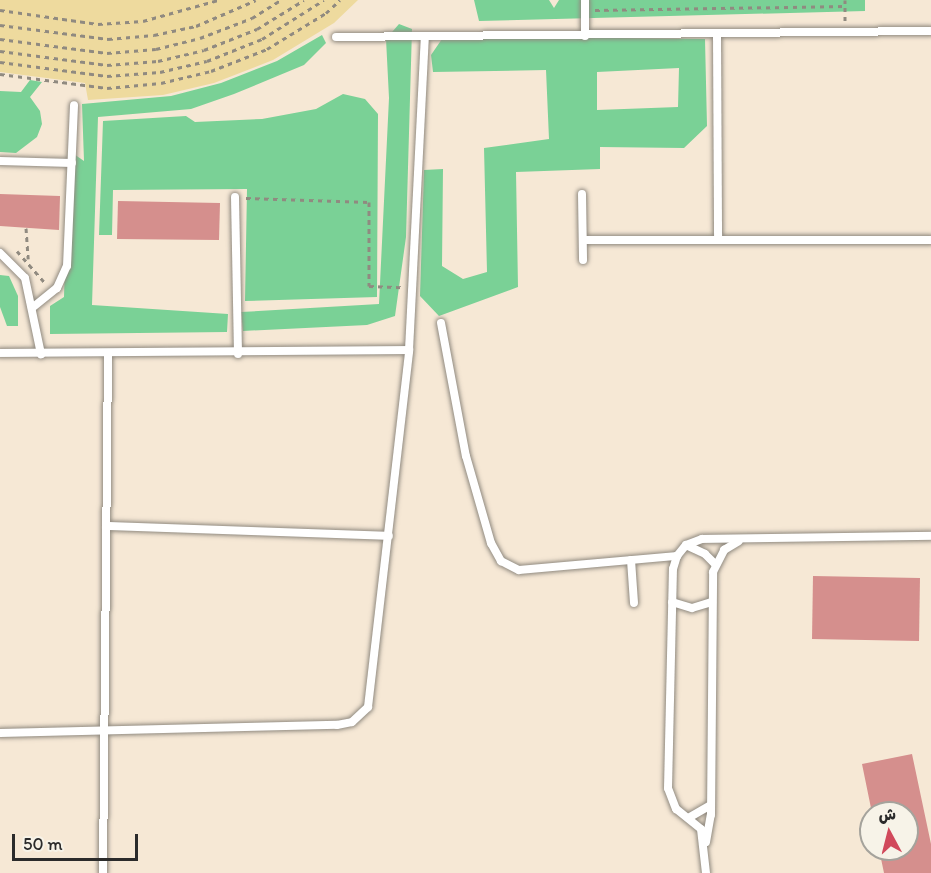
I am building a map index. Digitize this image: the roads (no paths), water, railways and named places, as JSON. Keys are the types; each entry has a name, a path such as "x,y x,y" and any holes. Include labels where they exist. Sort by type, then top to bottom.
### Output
{"lane":[{"path":"585,0 585,36"},
{"path":"336,37 931,32"},
{"path":"717,34 718,240"},
{"path":"0,733 337,725 358,718 371,700 409,350 425,37"},
{"path":"32,308 57,288 66,274 74,105"},
{"path":"0,161 72,163"},
{"path":"582,194 584,260"},
{"path":"236,197 238,354"},
{"path":"583,240 931,240"},
{"path":"0,253 17,266 30,292 40,354"},
{"path":"441,323 466,456 495,553 519,570 677,556"},
{"path":"0,353 238,354 409,350"},
{"path":"103,873 108,354"},
{"path":"106,526 388,536"},
{"path":"706,845 701,829 672,803 668,788 672,602 677,556 686,545 702,539 739,541 931,536"},
{"path":"706,873 706,845 711,805 712,602 715,564 724,550 739,541"},
{"path":"686,545 705,554 715,564"},
{"path":"631,560 634,603"},
{"path":"672,602 692,608 712,602"},
{"path":"690,817 711,805"}]}
